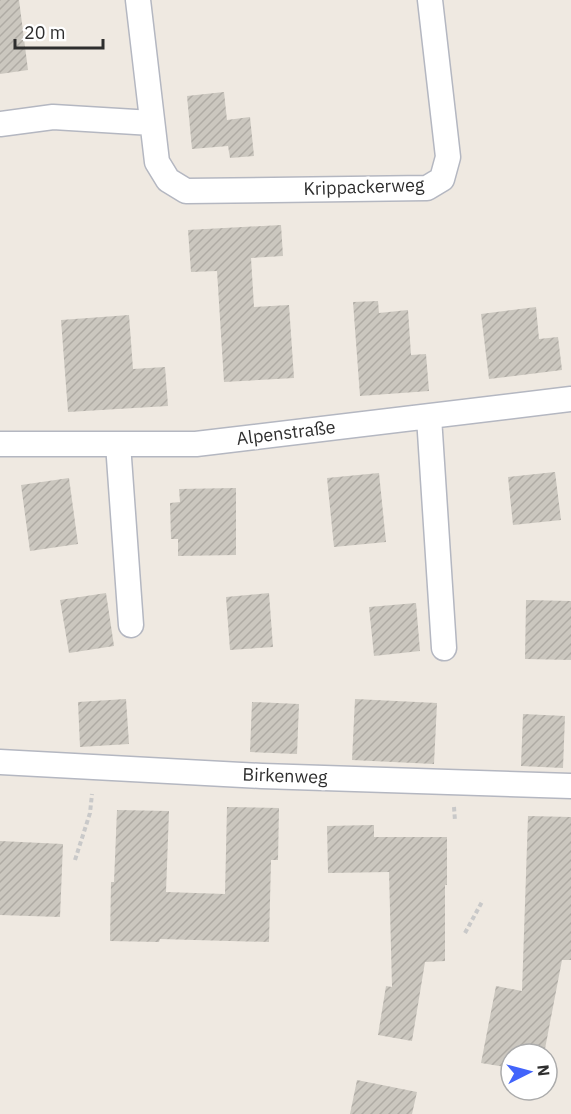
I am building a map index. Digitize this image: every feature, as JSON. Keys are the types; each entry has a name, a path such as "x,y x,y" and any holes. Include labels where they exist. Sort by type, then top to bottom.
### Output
{"street":[{"name":"Krippackerweg","path":"138,0 157,162 168,180 186,191 427,188 442,178 448,157 430,0"},
{"path":"0,124 53,117 152,123"},
{"name":"Alpenstraße","path":"0,444 196,444 571,399"},
{"path":"429,417 444,648"},
{"path":"118,444 130,625"},
{"name":"Birkenweg","path":"0,762 272,776 571,786"}],"path":[{"path":"75,860 90,813 95,767"},
{"path":"465,933 483,900"}],"building":[{"path":"0,0 19,0 28,70 0,74"},
{"path":"224,92 227,120 250,117 254,156 230,158 228,146 192,149 187,96"},
{"path":"281,225 283,256 251,258 254,307 289,305 294,378 224,382 217,271 191,272 188,230"},
{"path":"378,301 379,313 408,310 411,355 426,354 429,391 360,396 353,302"},
{"path":"536,307 539,339 558,337 562,370 489,379 481,314"},
{"path":"129,315 133,369 165,367 168,406 68,412 61,320"},
{"path":"555,472 561,520 513,525 508,477"},
{"path":"379,473 386,542 334,547 327,478"},
{"path":"69,478 78,544 30,551 21,485"},
{"path":"236,488 236,555 178,556 178,539 171,539 170,503 180,502 179,489"},
{"path":"106,593 114,646 69,653 60,600"},
{"path":"269,593 273,647 230,650 226,597"},
{"path":"526,600 571,601 571,660 525,659"},
{"path":"416,603 420,651 374,656 369,607"},
{"path":"126,699 129,744 80,747 78,702"},
{"path":"355,699 437,703 434,764 352,760"},
{"path":"252,702 299,704 297,754 250,752"},
{"path":"523,714 565,716 563,768 521,766"},
{"path":"227,807 279,808 278,860 271,860 269,942 160,939 159,942 110,941 111,882 114,882 117,810 169,811 166,892 225,894"},
{"path":"528,816 571,817 571,960 562,960 546,1042 499,1042 499,1066 481,1063 496,986 522,991"},
{"path":"374,825 374,837 447,837 445,961 425,962 412,1041 378,1035 386,986 392,987 389,872 328,873 327,826"},
{"path":"0,841 63,844 60,917 0,915"},
{"path":"357,1080 417,1092 412,1114 350,1114"}]}
